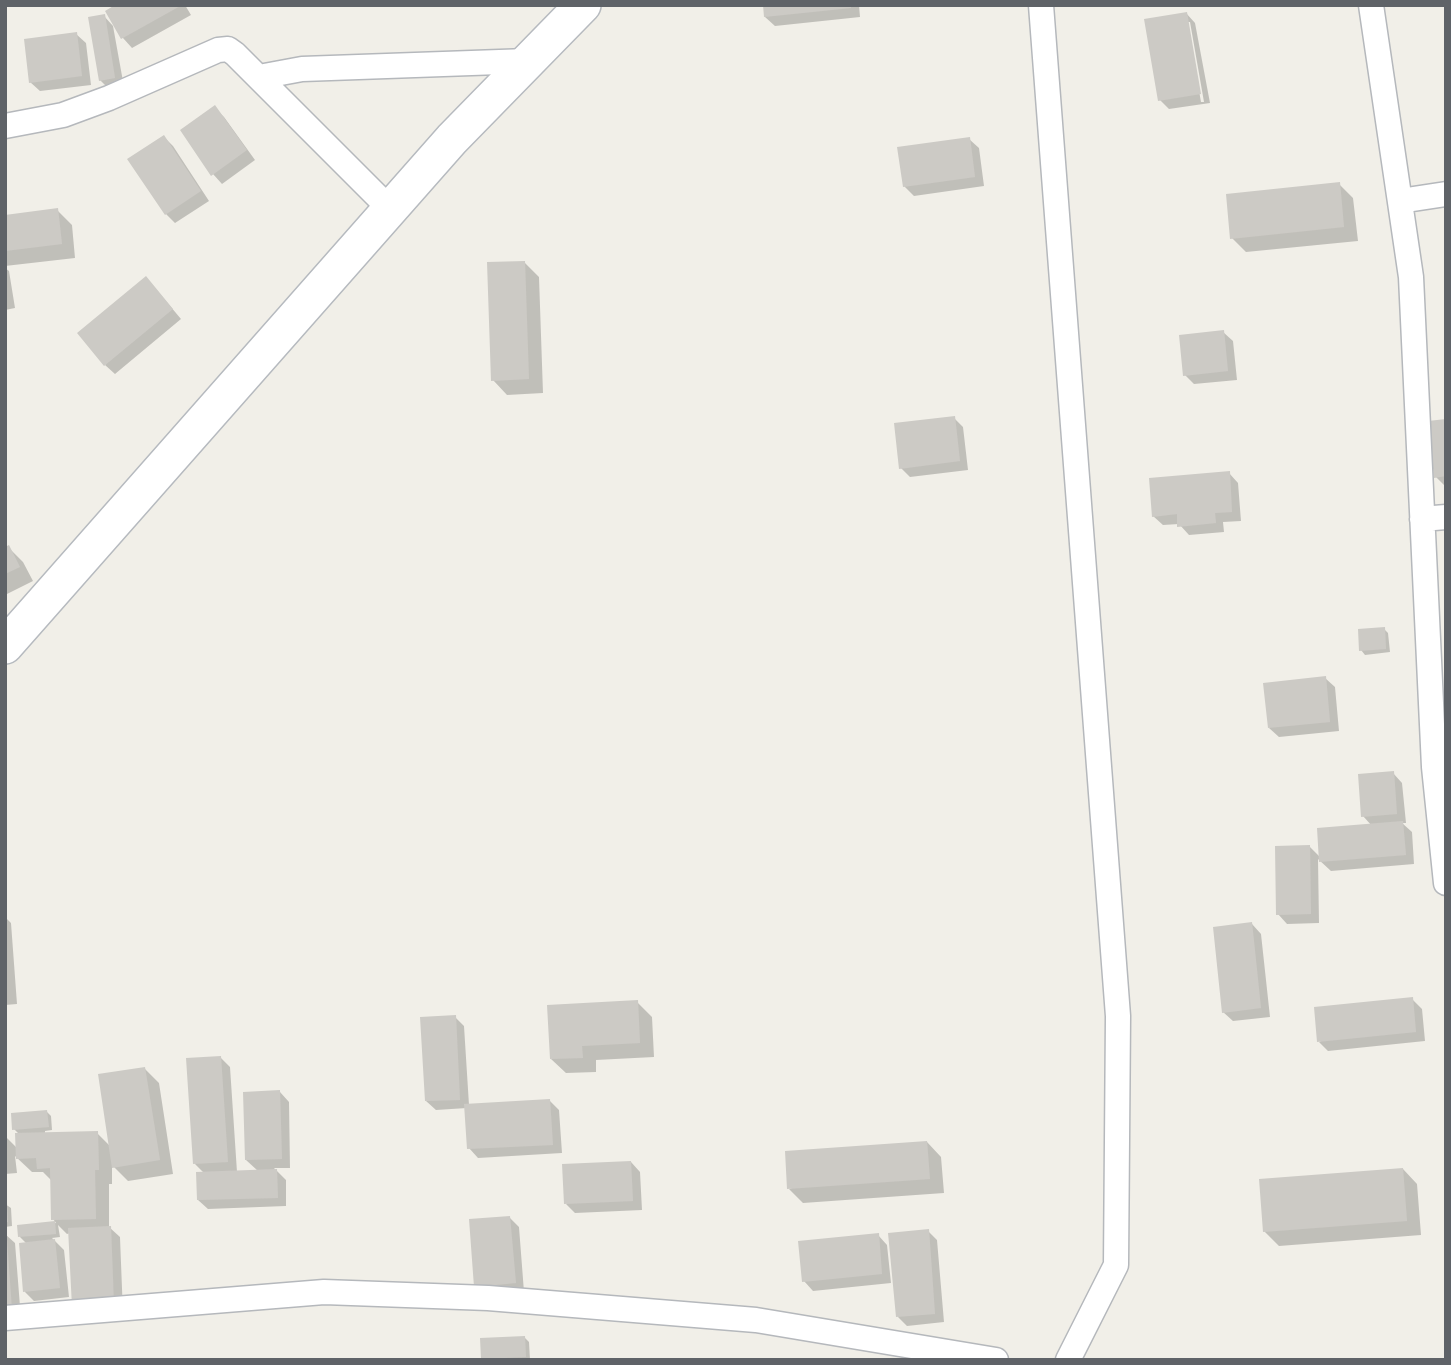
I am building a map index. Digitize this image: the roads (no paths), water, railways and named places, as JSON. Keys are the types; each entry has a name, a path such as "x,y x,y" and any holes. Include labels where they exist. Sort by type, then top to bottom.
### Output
{"main road":[{"path":"5,646 452,139 583,5"}],"street":[{"path":"1041,5 1118,1016 1116,1265 1068,1360"},
{"path":"1371,5 1411,277 1434,518 1434,768 1445,874"},
{"path":"5,126 63,115 218,50 228,49 390,209"},
{"path":"259,77 302,69 528,61"},
{"path":"1400,201 1446,194"},
{"path":"5,1318 324,1292 488,1297 755,1320 996,1360"}]}
